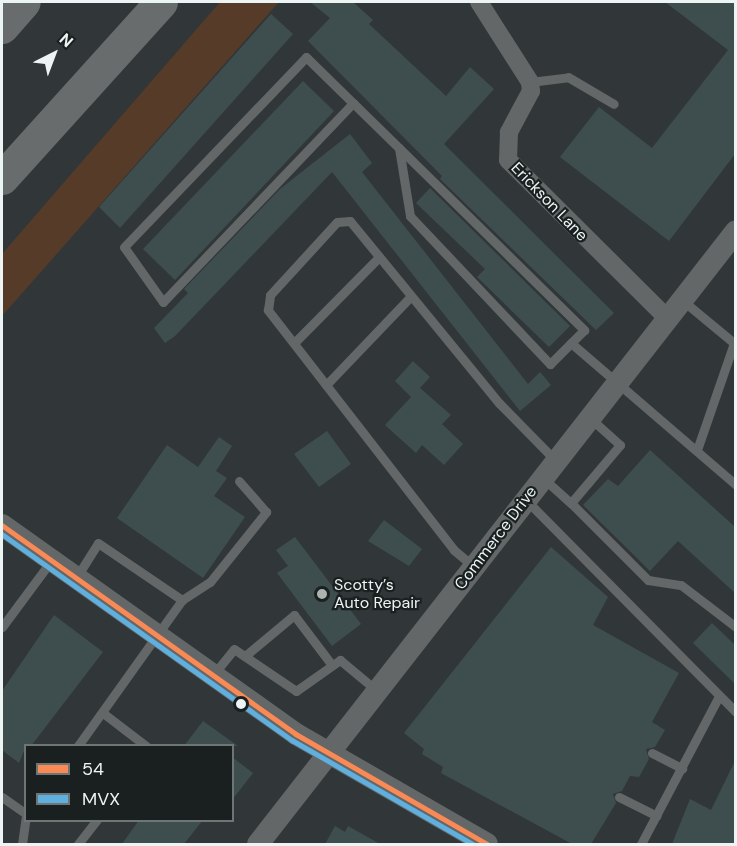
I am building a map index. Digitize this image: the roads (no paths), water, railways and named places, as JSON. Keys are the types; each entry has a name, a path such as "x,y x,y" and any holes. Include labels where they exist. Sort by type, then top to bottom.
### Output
{"highway":[{"path":"2,27 24,2"},
{"path":"2,178 161,2"}],"street":[{"path":"479,2 530,82"},
{"name":"Erickson Lane","path":"530,82 531,90 509,132 508,160 667,318"},
{"name":"Commerce Drive","path":"258,844 735,231"},
{"path":"2,525 213,675 329,754 487,844"}],"lane":[{"path":"353,103 163,302 124,247 306,57 399,148 584,330 550,364 410,216 399,148"},
{"path":"530,82 568,77 614,104"},
{"path":"474,567 460,557 268,310 270,295 337,222 350,221 499,403 571,503 648,580 681,585 735,627"},
{"path":"294,343 379,257"},
{"path":"326,385 410,297"},
{"path":"681,300 734,343 697,450"},
{"path":"571,343 735,485"},
{"path":"571,503 620,445 589,417"},
{"path":"80,744 159,637 182,600 210,582 266,512 239,481"},
{"path":"526,500 735,712"},
{"path":"75,578 98,543 182,600"},
{"path":"2,627 51,561"},
{"path":"244,656 294,615 333,665"},
{"path":"213,675 234,649 296,692 340,660 378,692"},
{"path":"641,844 720,696"},
{"path":"103,713 143,744"},
{"path":"652,753 682,768"},
{"path":"2,797 24,814"},
{"path":"619,797 657,816"},
{"path":"22,844 25,822"},
{"path":"78,844 95,822"}],"place":[{"name":"Scotty’s Auto Repair","path":"322,594"}]}
